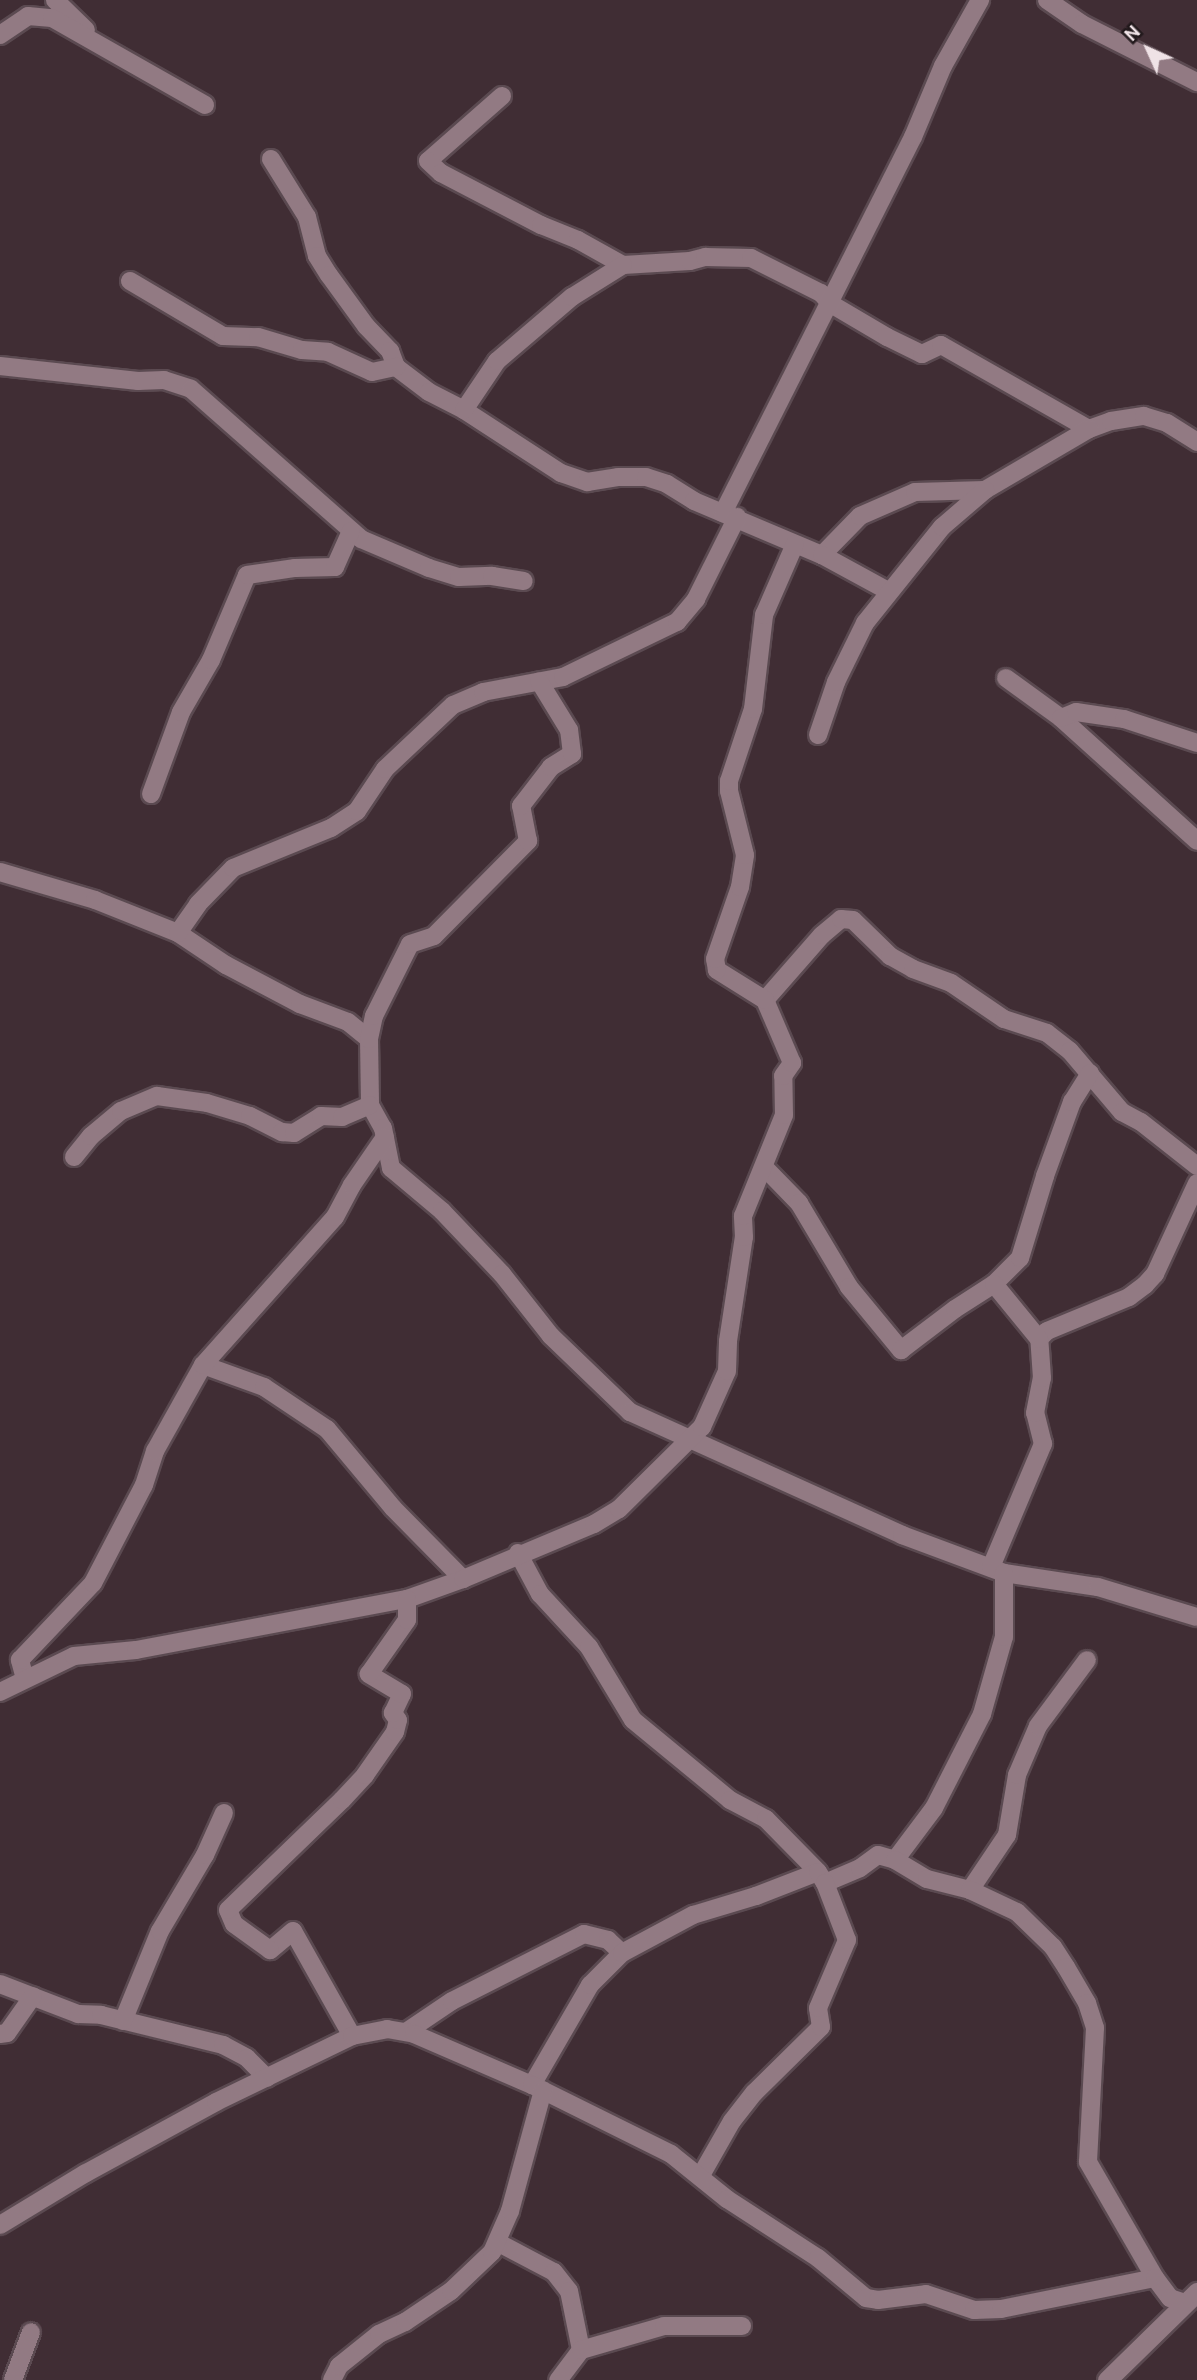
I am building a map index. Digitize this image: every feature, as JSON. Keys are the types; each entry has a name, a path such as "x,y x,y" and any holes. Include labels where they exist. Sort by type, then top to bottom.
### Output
{"street":[{"path":"55,0 107,49"},
{"path":"178,933 198,904 233,868 331,828 357,811 385,769 453,705 483,692 563,677 677,622 696,599 730,515 877,205 913,137 943,66 980,0"},
{"path":"1047,0 1082,24 1197,82"},
{"path":"0,35 28,16 52,18 205,105"},
{"path":"502,96 428,161 441,173 623,265"},
{"path":"271,159 307,217 317,256 329,275 366,326 390,351 396,367 429,392 464,410 561,473 587,482 618,477 646,477 667,484 694,502 822,555 888,591"},
{"path":"464,410 497,361 572,297 623,265 690,261 705,257 751,258 821,293 831,304 922,354 941,345 1089,429"},
{"path":"130,281 223,336 258,337 302,350 328,352 372,372 396,367"},
{"path":"0,366 138,381 164,380 191,389 279,464 351,531 429,568 459,577 492,576 524,581"},
{"path":"818,735 836,682 865,623 942,527 985,491 1089,429 1111,421 1144,416 1167,423 1197,442"},
{"path":"822,555 860,516 915,492 985,491"},
{"path":"151,794 181,712 216,648 247,575 295,568 335,567 351,531"},
{"path":"0,1692 74,1656 136,1650 407,1600 463,1579 518,1553 594,1524 620,1509 641,1491 687,1439 702,1427 727,1371 728,1341 744,1237 743,1216 765,1168 784,1115 783,1076 792,1063 765,1000 717,970 715,959 740,887 745,855 729,792 729,781 753,709 764,615 795,544"},
{"path":"1006,678 1061,718 1197,841"},
{"path":"539,681 569,730 572,754 551,767 521,806 528,841 434,936 411,944 374,1016 369,1039 370,1105 385,1137 391,1168 450,1220 588,1374 631,1412 902,1535 997,1570 1098,1587 1197,1617"},
{"path":"1061,718 1076,712 1124,719 1197,743"},
{"path":"0,872 95,900 178,933 226,965 300,1004 348,1022 369,1039"},
{"path":"765,1000 822,935 841,919 853,920 890,956 902,963 951,982 1004,1019 1047,1033 1090,1073 1122,1112 1141,1122 1197,1166"},
{"path":"765,1168 799,1203 849,1287 901,1350 955,1309 994,1284 1024,1252 1045,1176 1072,1102 1090,1073"},
{"path":"74,1157 91,1136 121,1111 157,1096 207,1103 250,1116 282,1132 294,1133 321,1116 342,1117 370,1105"},
{"path":"25,1679 20,1660 93,1583 144,1485 155,1451 203,1366 335,1217 352,1185 385,1137"},
{"path":"1039,1339 1047,1331 1129,1297 1145,1285 1155,1275 1196,1191"},
{"path":"895,1860 934,1808 982,1714 1004,1637 997,1570 1043,1444 1035,1413 1041,1378 1039,1339 994,1284"},
{"path":"203,1366 264,1387 327,1429 393,1508 463,1579"},
{"path":"518,1553 540,1594 589,1647 633,1720 730,1800 766,1819 821,1877 847,1940 818,2008 821,2028 754,2093 732,2120 700,2177"},
{"path":"352,2036 293,1931 270,1950 234,1924 228,1910 342,1800 365,1775 395,1732 398,1720 393,1713 402,1694 369,1674 407,1620 407,1600"},
{"path":"970,1890 1007,1835 1017,1775 1038,1726 1087,1660"},
{"path":"122,2021 160,1931 212,1843 224,1813"},
{"path":"332,2380 339,2365 379,2334 405,2322 451,2291 492,2252 510,2211 537,2087 590,1984 622,1953 693,1915 804,1880 860,1868 878,1855 895,1860 927,1879 970,1890 1017,1912 1053,1947 1087,2003 1095,2035 1088,2162 1155,2278 1170,2298 1191,2298"},
{"path":"406,2032 452,2001 584,1934 608,1940 622,1953"},
{"path":"0,1984 78,2014 101,2015 223,2045 247,2057 267,2078"},
{"path":"0,2034 7,2032 33,1996"},
{"path":"0,2225 86,2172 267,2078 352,2036 387,2029 406,2032 537,2087 671,2154 727,2199 818,2258 856,2292 878,2301 926,2294 974,2310 1000,2309 1155,2278"},
{"path":"496,2242 554,2272 569,2291 581,2350"},
{"path":"1107,2380 1191,2298"},
{"path":"558,2380 581,2350 664,2326 742,2326"},
{"path":"13,2380 32,2332"}]}
